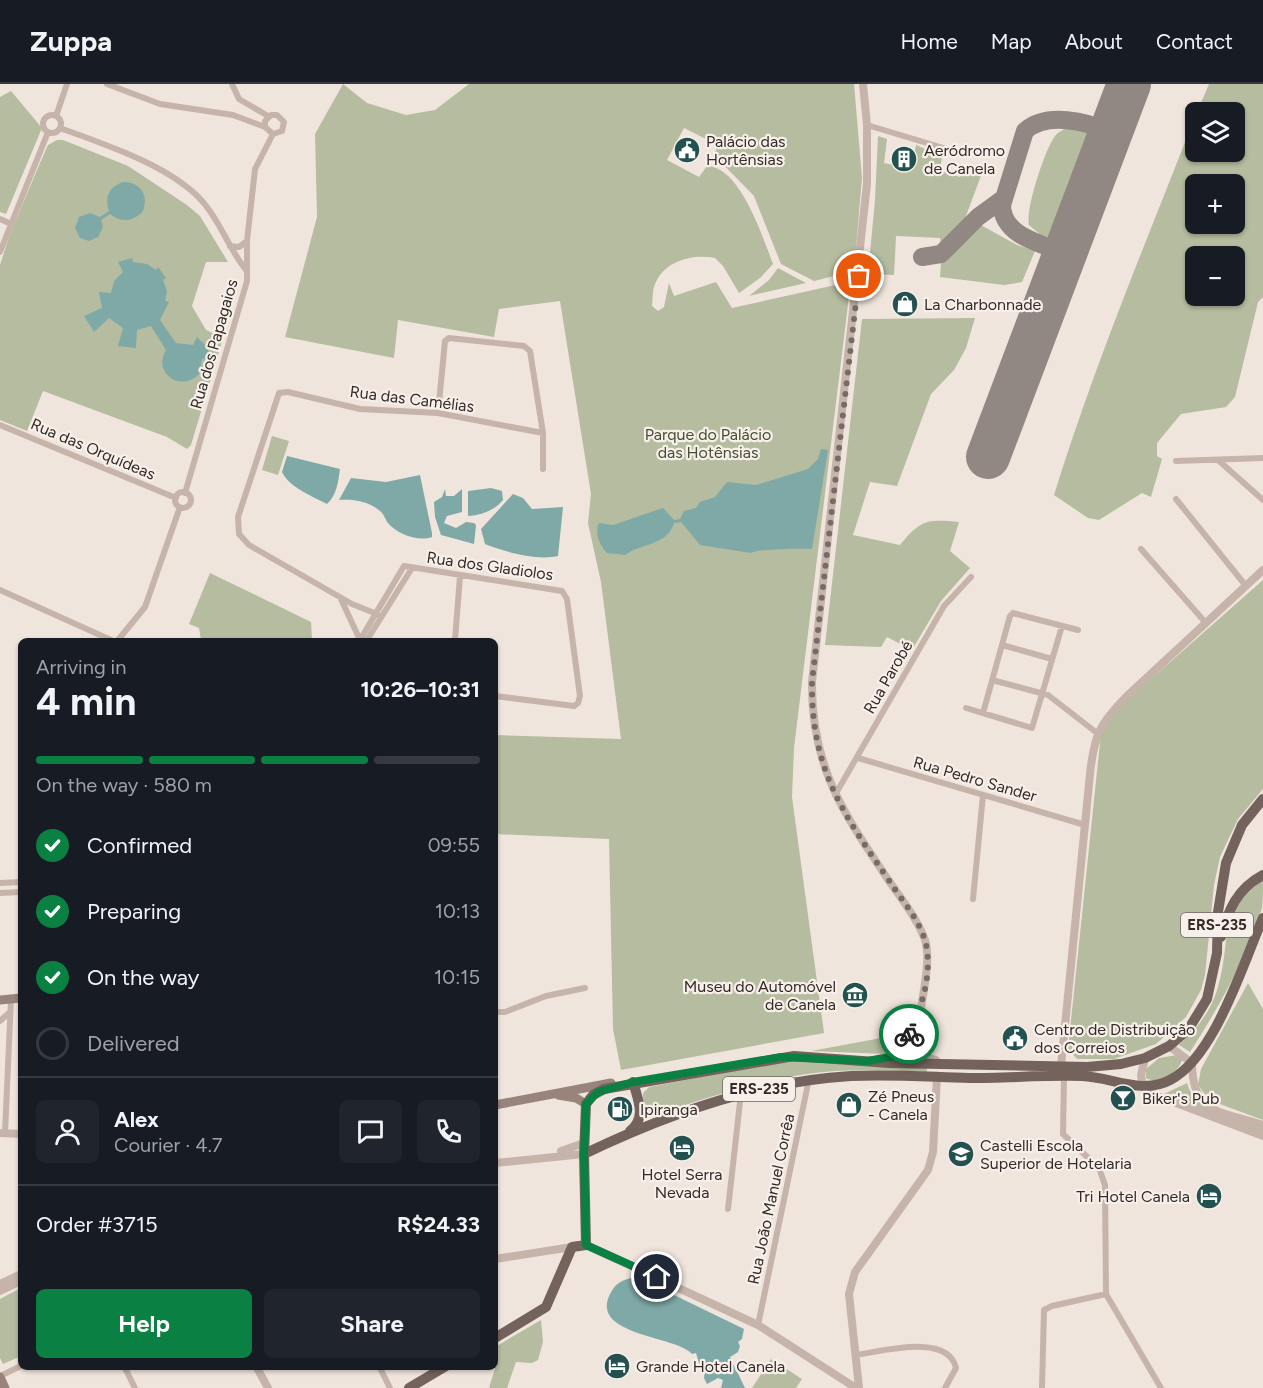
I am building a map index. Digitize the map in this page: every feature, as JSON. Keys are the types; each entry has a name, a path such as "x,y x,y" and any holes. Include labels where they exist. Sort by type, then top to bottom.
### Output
{"main road":[{"name":"ERS-235","path":"584,1148 607,1143 676,1115 741,1093 809,1079 1063,1071 1108,1066 1145,1058 1169,1046 1188,1030 1207,999 1217,953 1218,912 1226,863 1242,825 1263,799"},
{"path":"1217,953 1230,906 1243,890 1263,876"},
{"name":"ERS-235","path":"547,1096 609,1084 794,1056 1063,1071 1153,1087 1172,1080 1192,1063 1227,1003 1263,918"},
{"path":"1247,957 1263,933"},
{"path":"0,1000 16,998"},
{"path":"937,1076 947,1070 996,1066"},
{"path":"639,1101 643,1088 682,1074"},
{"path":"498,1336 546,1307 572,1247 586,1245 584,1148 586,1104 598,1092 633,1082 639,1101 638,1124 621,1137"},
{"path":"498,1104 547,1096 576,1098 586,1104"},
{"path":"640,1113 650,1121 676,1115"},
{"path":"586,1127 592,1138 607,1143"},
{"path":"410,1388 439,1370"},
{"path":"0,1377 5,1388"}],"street":[{"path":"56,116 67,84"},
{"path":"107,84 160,104 219,112 265,127 273,134"},
{"name":"Rua dos Papagaios","path":"185,493 246,285 247,241 255,169 273,134 282,130 284,122 278,115 268,116 239,99 232,84"},
{"path":"863,84 867,125 867,184 861,259 812,682 814,733 835,795 853,827 922,932 927,951 928,972 916,1049 923,1057 952,1064"},
{"path":"0,252 48,132 44,122 48,116 56,116"},
{"path":"56,116 60,121 60,128"},
{"path":"265,127 268,116"},
{"path":"867,125 960,153"},
{"path":"48,132 55,132 60,128"},
{"path":"60,128 143,160 193,193 211,212 230,246 248,271"},
{"path":"0,219 11,224"},
{"path":"230,246 239,247 247,241"},
{"path":"438,413 445,341 449,338 527,348 543,433 543,469"},
{"name":"Rua das Camélias","path":"340,596 249,545 238,530 238,516 279,393 288,392 360,409 438,413 543,433"},
{"name":"Rua das Orquídeas","path":"0,425 176,498"},
{"path":"1176,461 1263,458"},
{"path":"1218,460 1263,500"},
{"path":"185,493 191,498 190,504 180,507 176,503 176,498 185,493"},
{"path":"1176,499 1246,586"},
{"path":"120,638 145,607 180,507"},
{"path":"1141,549 1205,622"},
{"name":"Rua dos Gladiolos","path":"375,613 404,566 557,589 563,592 580,696 577,705 498,696"},
{"path":"369,638 412,568"},
{"path":"1161,1388 1106,1294 1105,1185 1099,1168 1063,1134 1063,1071 1085,825 1097,733 1111,712 1263,570"},
{"path":"454,638 460,576"},
{"name":"Rua Parobé","path":"835,795 944,606 970,577"},
{"path":"0,590 107,638"},
{"path":"340,596 382,616"},
{"path":"340,596 359,638"},
{"path":"361,638 375,613"},
{"path":"983,713 1010,616 1013,613 1078,630"},
{"path":"966,708 1032,728 1062,626"},
{"path":"1002,645 1052,658"},
{"path":"992,680 1042,692 1097,733"},
{"name":"Rua Pedro Sander","path":"858,758 1085,825"},
{"path":"973,900 983,795"},
{"path":"0,883 18,882"},
{"path":"0,893 18,892"},
{"path":"498,1012 505,1012 554,994 585,988"},
{"path":"16,998 10,1012 2,1133 18,1134"},
{"path":"867,1061 891,1057 901,1051 923,1002"},
{"path":"0,1021 10,1012"},
{"path":"1169,1046 1192,1063 1193,1087 1199,1100 1212,1108 1263,1125"},
{"path":"1145,1058 1141,1075 1143,1087 1164,1100 1263,1136"},
{"path":"857,1388 851,1282 855,1272 928,1170 933,1152 937,1076"},
{"name":"Rua João Manuel Corrêa","path":"758,1324 809,1079"},
{"path":"728,1209 741,1093"},
{"name":"ERS-235","path":"498,1163 584,1148"},
{"path":"586,1245 758,1324 857,1388"},
{"path":"498,1259 572,1247"},
{"path":"0,1284 18,1275"},
{"path":"0,1292 18,1283"},
{"path":"1042,1388 1044,1310 1052,1306 1106,1294"},
{"path":"855,1354 925,1345 948,1354 955,1363 954,1375 945,1388"},
{"path":"0,1377 18,1368"},
{"path":"126,1370 135,1388"},
{"path":"258,1370 268,1388"},
{"path":"381,1370 390,1388"},
{"path":"1037,1388 1042,1379"}],"green space":[{"name":"Parque do Palácio das Hotênsias","path":"343,84 367,103 406,115 435,110 469,84 854,84 862,178 854,271 814,281 781,264 754,196 714,155 718,145 684,128 667,160 699,177 707,166 719,169 730,178 749,205 773,264 760,278 739,293 723,266 715,258 698,257 681,260 666,268 661,274 654,288 652,306 658,311 664,307 669,283 674,296 716,282 732,308 840,284 849,296 794,748 792,797 824,1033 621,1070 613,1029 609,839 498,834 498,735 621,739 601,582 588,523 591,494 560,301 499,309 494,337 398,320 394,358 285,337 317,217 315,134"},
{"path":"1209,84 1263,84 1263,297 1258,302 1235,397 1226,407 1181,414 1157,443 1157,456 1162,459 1151,497 1142,493 1099,520 1088,518 1054,495 1103,352 1185,142 1185,162 1245,162 1245,102 1201,102"},
{"path":"11,91 42,128 6,214 0,212 0,97"},
{"path":"1071,126 1087,130 1092,140 1057,236 1043,237 1029,225 1033,194 1051,143 1058,133"},
{"path":"878,136 887,139 884,163 899,166 899,170 911,170 916,145 942,156 940,171 960,177 962,170 982,173 966,216 971,219 947,245 941,245 940,238 896,236 894,275 868,274"},
{"path":"57,140 63,140 128,166 187,205 200,216 228,262 206,262 192,306 206,330 223,338 191,445 187,449 167,437 43,391 27,431 0,420 0,265 10,234 48,145"},
{"path":"979,224 1017,245 1035,251 1022,282 1004,285 940,277 941,263"},
{"path":"778,268 806,283 749,296 769,280"},
{"path":"975,318 966,348 954,370 931,394 897,486 870,482 853,535 900,545 913,530 925,523 931,521 959,522 950,551 970,568 941,601 912,650 887,637 881,647 825,645 862,319"},
{"path":"272,436 289,441 278,475 262,470"},
{"path":"210,573 311,622 312,638 201,638 199,628 189,624"},
{"path":"1263,580 1263,789 1238,819 1220,857 1214,885 1205,975 1201,990 1186,1017 1156,1044 1114,1059 1077,1059 1068,1049 1101,733 1108,717"},
{"path":"1263,880 1262,908 1248,946 1221,1000 1190,1052 1179,1045 1203,1019 1215,996 1232,917 1248,892"},
{"path":"1248,983 1263,1009 1263,1120 1209,1100 1198,1085 1201,1069"},
{"path":"891,1032 899,1034 902,1038 897,1049 886,1054 811,1051 881,1038"},
{"path":"1177,1055 1182,1060 1172,1073 1156,1080 1146,1078 1146,1069 1159,1058"},
{"path":"796,1059 927,1068 927,1072 852,1070 807,1074 728,1092 651,1117 644,1110 643,1093 649,1087"},
{"path":"1187,1083 1192,1094 1207,1109 1263,1129 1263,1133 1162,1095"},
{"path":"18,1290 18,1357 3,1364 0,1358 0,1299"},
{"path":"541,1320 543,1342 538,1360 532,1363 516,1362 507,1388 489,1388 495,1370 498,1370 498,1345"},
{"path":"771,1359 802,1379 796,1388 752,1388"}],"water":[{"path":"123,182 134,184 142,190 145,199 143,211 127,220 110,214 101,220 103,227 98,237 89,241 80,238 75,228 79,217 90,213 100,217 109,211 107,201 109,193"},
{"path":"132,258 133,262 147,264 156,270 158,267 166,278 163,280 167,291 165,301 169,302 160,320 176,343 193,345 197,337 206,346 211,358 202,359 199,374 192,379 184,382 177,381 166,373 163,358 166,350 151,326 137,330 136,348 118,346 123,328 109,318 94,332 84,316 102,308 99,292 111,293 114,281 123,272 118,262"},
{"path":"821,449 828,450 812,549 751,553 700,545 681,522 674,523 671,530 660,540 625,555 607,553 599,539 597,531 599,523 613,525 663,508 674,520 680,519 684,511 696,508 700,502 715,497 727,482 756,485 808,469 818,459"},
{"path":"287,456 340,469 335,492 327,504 290,483 282,472"},
{"path":"420,475 432,537 408,536 392,527 381,512 370,505 355,500 339,500 351,478 386,482"},
{"path":"491,488 502,491 503,500 487,512 468,516 468,491"},
{"path":"445,489 446,496 454,496 462,489 462,512 447,516 444,523 456,528 466,522 474,523 476,525 474,544 441,535 435,517 434,502 442,497"},
{"path":"513,494 523,498 532,509 563,507 558,556 531,557 485,544 481,529"},
{"path":"637,1277 744,1329 742,1339 738,1342 740,1346 738,1352 730,1357 745,1388 721,1388 723,1380 718,1378 707,1384 704,1378 705,1370 701,1370 696,1353 692,1354 669,1342 635,1332 620,1325 610,1316 607,1305 613,1289 624,1280"}],"taxiway":[{"path":"1065,253 1025,237 1016,231 1004,216 1002,205 1025,131 1044,121 1067,120 1111,132"},
{"path":"922,257 941,254 978,217 1004,198"}],"runway":[{"path":"988,457 1129,84"}],"way so far":[{"path":"859,276 812,682 812,716 818,750 835,795 853,827 922,932 925,941 928,972 926,987 923,1002 909,1034"}],"place":[{"name":"Palácio das Hortênsias","path":"687,150"},
{"name":"Aeródromo de Canela","path":"904,159"},
{"name":"La Charbonnade","path":"905,304"},
{"name":"Museu do Automóvel de Canela","path":"855,995"},
{"name":"Centro de Distribuição dos Correios","path":"1015,1038"},
{"name":"Biker's Pub","path":"1123,1098"},
{"name":"Zé Pneus - Canela","path":"849,1105"},
{"name":"Ipiranga","path":"620,1109"},
{"name":"Hotel Serra Nevada","path":"682,1148"},
{"name":"Castelli Escola Superior de Hotelaria","path":"961,1154"},
{"name":"Tri Hotel Canela","path":"1209,1196"},
{"name":"Grande Hotel Canela","path":"617,1366"}],"route":[{"path":"657,1277 606,1252 586,1245 584,1154 586,1104 589,1098 604,1089 633,1082 781,1057 803,1056 867,1061 891,1057 901,1051 909,1034"}]}
